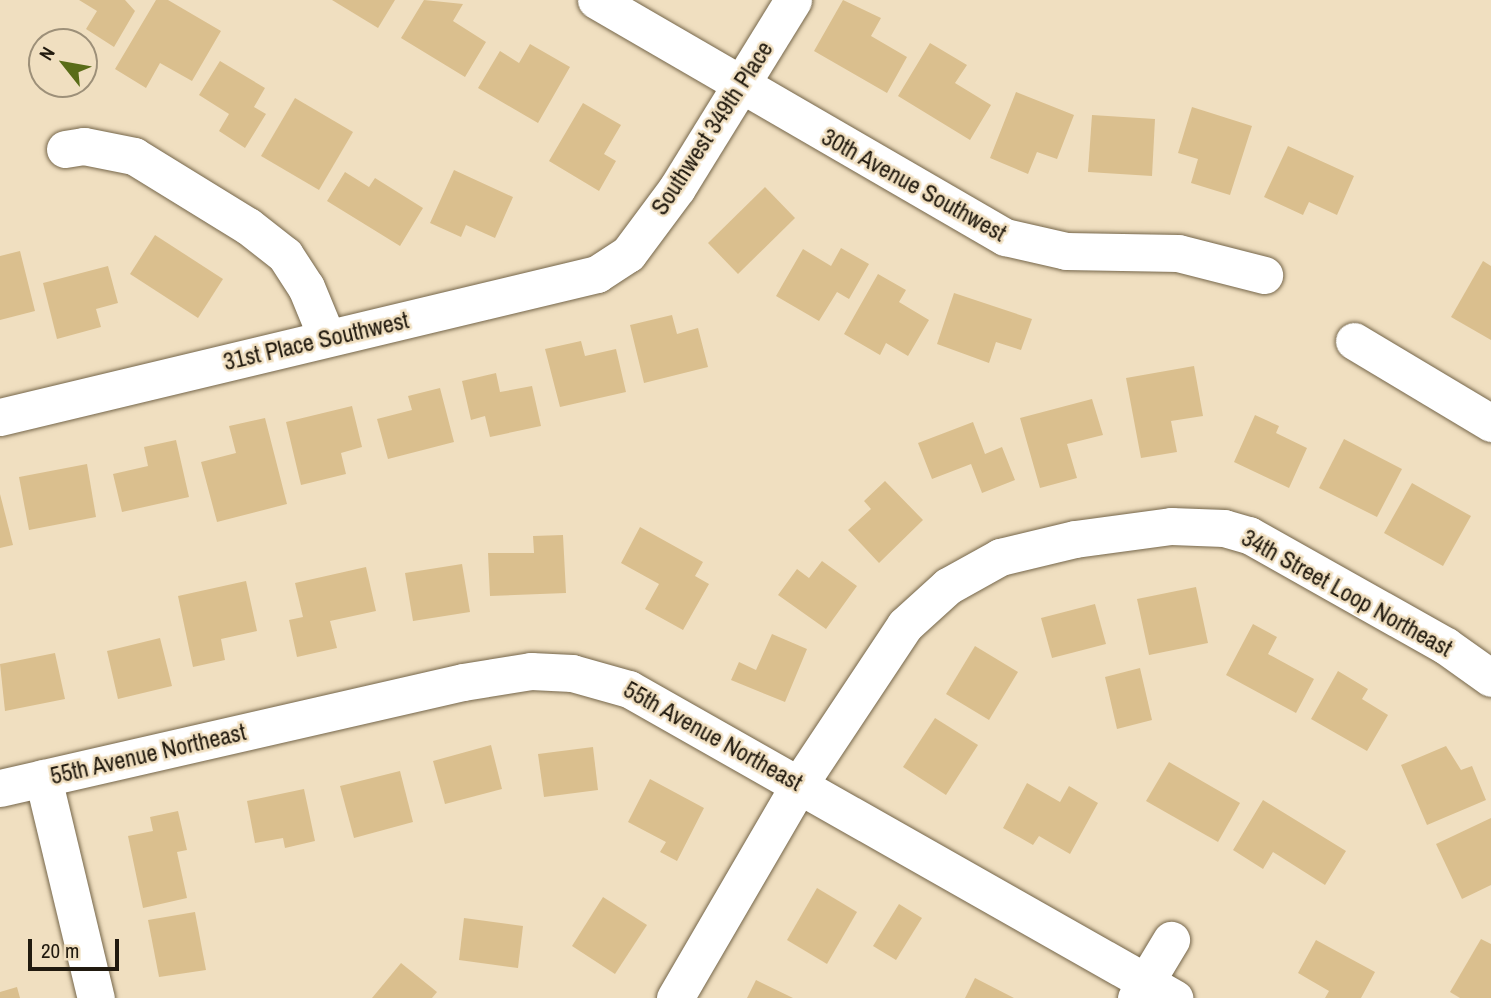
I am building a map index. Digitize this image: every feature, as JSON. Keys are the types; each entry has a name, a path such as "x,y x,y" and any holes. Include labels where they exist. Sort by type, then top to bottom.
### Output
{"street":[{"name":"30th Avenue Southwest","path":"596,0 740,88 1005,237 1066,251 1178,253 1264,275"},
{"name":"Southwest 349th Place","path":"628,254 740,88 793,0"},
{"path":"65,149 84,146 134,156 248,226 285,254 306,286 327,338"},
{"name":"31st Place Southwest","path":"0,417 557,286 597,274 628,254"},
{"path":"1354,341 1491,423"},
{"name":"34th Street Loop Northeast","path":"676,998 800,783 905,625 930,600 993,560 1075,539 1171,526 1224,528 1249,535 1446,646 1491,678"},
{"name":"55th Avenue Northeast","path":"0,788 450,685 531,671 613,682 800,783 1152,993"},
{"path":"43,778 96,998"},
{"path":"1152,993 1171,940"}],"building":[{"path":"79,0 125,0 135,11 114,47 98,37 98,28 87,28 97,11"},
{"path":"156,0 168,0 221,31 192,81 160,63 146,88 115,69"},
{"path":"332,0 395,0 378,28"},
{"path":"424,0 463,4 453,21 486,42 465,77 401,38"},
{"path":"843,0 881,18 871,36 907,57 887,93 814,51"},
{"path":"930,43 967,65 955,83 991,105 970,140 898,96"},
{"path":"530,44 570,67 538,123 478,88 500,51 519,63"},
{"path":"220,61 265,88 254,107 266,114 245,148 219,131 229,114 199,95"},
{"path":"1016,92 1074,115 1057,159 1037,152 1028,174 990,158"},
{"path":"295,98 353,132 319,190 261,156"},
{"path":"583,103 621,125 604,154 616,161 599,191 549,161"},
{"path":"1192,107 1252,126 1230,195 1191,183 1198,159 1178,153"},
{"path":"1092,115 1155,119 1152,176 1088,172"},
{"path":"1288,146 1354,176 1337,215 1309,202 1303,215 1264,197"},
{"path":"454,170 513,197 495,238 466,225 461,237 430,223"},
{"path":"345,172 369,187 375,178 423,208 400,246 327,201"},
{"path":"765,187 795,218 738,274 708,243"},
{"path":"155,235 223,279 198,318 130,274"},
{"path":"841,248 869,264 849,299 837,292 819,321 776,296 803,249 831,266"},
{"path":"20,251 35,311 0,320 0,256"},
{"path":"1483,261 1491,266 1491,340 1451,317"},
{"path":"108,266 118,303 96,309 101,327 57,339 43,283"},
{"path":"878,274 906,290 899,302 929,320 908,356 886,343 880,355 844,334"},
{"path":"954,293 1032,319 1021,350 996,342 989,363 937,344"},
{"path":"672,315 677,334 698,328 708,367 644,383 630,325"},
{"path":"581,341 585,356 616,349 626,392 560,407 545,349"},
{"path":"1194,366 1203,416 1171,421 1177,452 1141,458 1126,378"},
{"path":"496,373 500,392 532,386 541,426 490,437 485,416 471,420 462,381"},
{"path":"440,388 454,442 388,459 377,419 412,410 408,396"},
{"path":"1092,399 1103,435 1067,444 1077,478 1040,488 1020,418"},
{"path":"352,406 362,447 341,453 346,474 301,485 286,422"},
{"path":"1255,415 1279,426 1276,433 1307,448 1289,488 1234,462"},
{"path":"265,418 287,504 217,522 201,462 236,453 229,426"},
{"path":"973,422 985,454 1002,447 1015,480 982,493 971,464 932,479 918,443"},
{"path":"1344,439 1402,469 1377,517 1319,488"},
{"path":"176,440 189,497 122,512 113,474 148,466 144,447"},
{"path":"87,464 96,517 29,530 19,477"},
{"path":"885,481 923,520 879,563 848,530 871,509 864,501"},
{"path":"1412,483 1471,516 1443,566 1384,533"},
{"path":"0,494 13,545 0,548"},
{"path":"640,527 703,562 695,576 709,584 683,630 645,609 659,584 621,563"},
{"path":"563,535 566,593 490,596 488,553 534,553 533,536"},
{"path":"822,561 857,586 826,629 778,595 797,569 809,578"},
{"path":"462,564 470,612 413,621 405,573"},
{"path":"366,567 376,611 330,621 337,648 297,657 289,620 303,617 295,583"},
{"path":"246,581 257,631 221,639 225,660 193,667 178,596"},
{"path":"1196,587 1208,643 1149,655 1137,599"},
{"path":"1095,604 1106,644 1052,658 1041,618"},
{"path":"1253,624 1277,637 1268,654 1314,679 1296,713 1226,675"},
{"path":"772,634 807,649 785,702 731,680 739,662 756,670"},
{"path":"160,638 172,686 118,699 107,651"},
{"path":"975,646 1018,672 989,720 946,694"},
{"path":"55,653 65,699 5,711 0,664"},
{"path":"1140,668 1152,720 1117,729 1105,677"},
{"path":"1338,671 1368,689 1362,699 1388,715 1367,751 1311,719"},
{"path":"935,718 978,745 946,795 903,767"},
{"path":"491,745 502,789 445,804 433,761"},
{"path":"1446,746 1461,770 1472,766 1486,800 1427,825 1401,765"},
{"path":"593,747 598,790 544,797 538,754"},
{"path":"1169,762 1240,803 1218,842 1146,801"},
{"path":"400,771 413,822 354,838 340,786"},
{"path":"650,779 704,808 677,861 660,852 666,842 628,822"},
{"path":"1027,783 1060,802 1069,786 1098,803 1070,854 1039,836 1033,845 1003,828"},
{"path":"304,789 315,841 285,848 283,838 255,843 247,801"},
{"path":"1263,800 1346,851 1325,885 1273,852 1263,869 1233,850"},
{"path":"178,811 187,850 177,852 187,898 143,908 128,836 153,831 150,817"},
{"path":"1491,818 1491,885 1462,899 1436,844"},
{"path":"817,888 857,912 827,964 787,940"},
{"path":"603,897 647,925 615,974 572,946"},
{"path":"899,904 922,918 896,960 873,946"},
{"path":"195,912 206,970 159,977 148,920"},
{"path":"464,918 523,926 518,968 459,960"},
{"path":"1481,939 1491,944 1491,998 1460,998 1450,992"},
{"path":"1316,940 1375,972 1361,998 1325,998 1329,991 1298,973"},
{"path":"401,963 437,992 432,998 372,998"},
{"path":"975,978 1014,998 965,998"},
{"path":"756,980 793,998 747,998"},
{"path":"17,987 20,998 0,998 0,992"}]}
